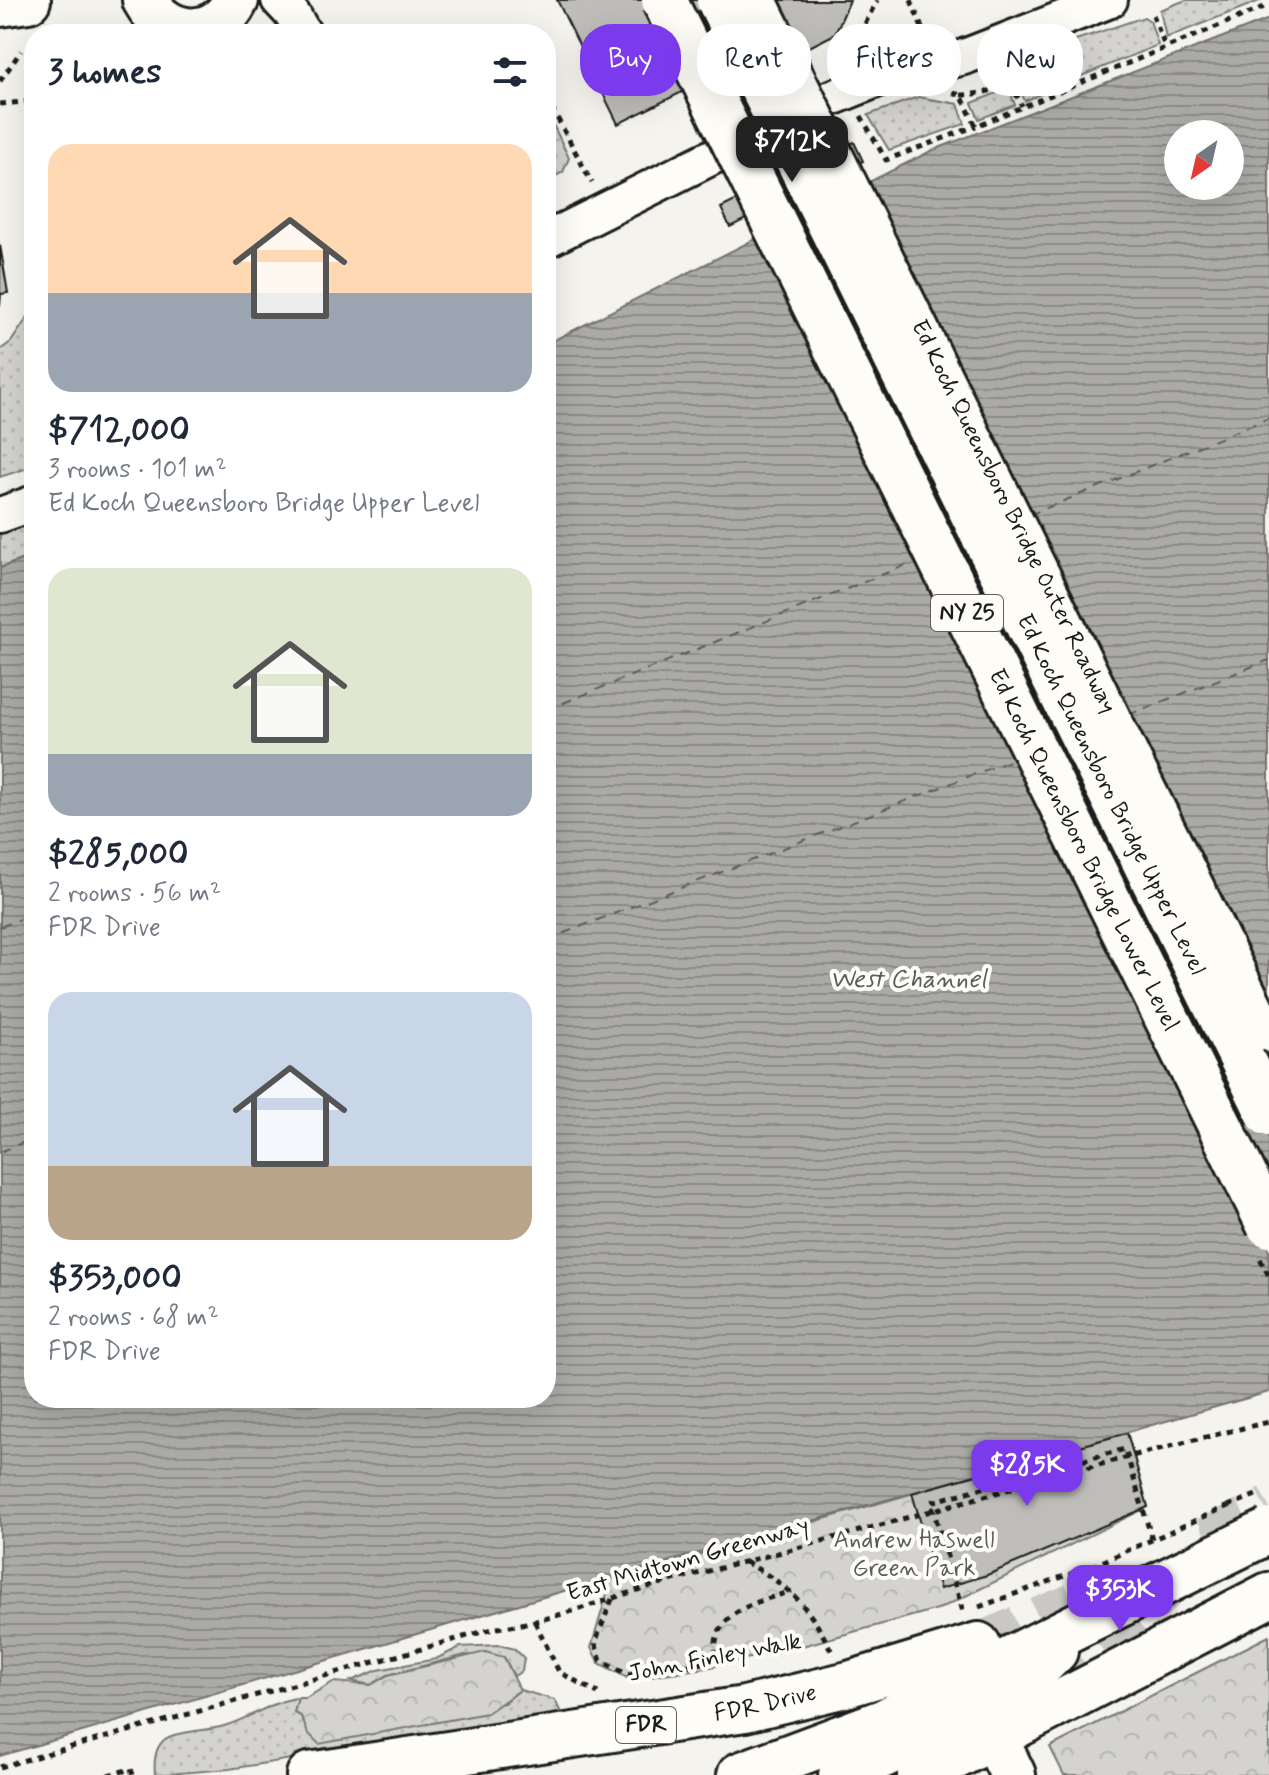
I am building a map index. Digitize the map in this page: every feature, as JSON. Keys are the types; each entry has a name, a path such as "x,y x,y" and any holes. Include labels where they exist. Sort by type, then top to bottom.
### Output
{"main road":[{"path":"0,4 28,0"},
{"path":"145,0 166,24"},
{"path":"213,24 221,21 236,0"},
{"name":"Ed Koch Queensboro Bridge Lower Level","path":"664,0 1269,1225"},
{"name":"Ed Koch Queensboro Bridge Upper Level","path":"681,0 1269,1192"},
{"name":"Ed Koch Queensboro Bridge Upper Level","path":"719,0 1269,1114"},
{"name":"NY 25","path":"736,0 1269,1081"},
{"path":"841,1775 1009,1696 1086,1621 1269,1531"},
{"path":"740,1775 994,1736 1269,1595"},
{"name":"FDR Drive","path":"309,1775 745,1709 809,1695 964,1625"},
{"path":"994,1736 1051,1691"},
{"path":"994,1736 1013,1775"}],"street":[{"path":"279,0 297,24"},
{"name":"Ed Koch Queensboro Bridge Outer Roadway","path":"759,0 1269,1034"},
{"path":"556,235 824,101 889,76 964,57 1106,1"},
{"path":"0,515 24,507"}],"path":[{"path":"865,24 877,0"},
{"path":"911,0 920,24"},
{"path":"1083,81 1269,5"},
{"path":"1153,15 1165,47"},
{"path":"0,81 21,51"},
{"path":"976,126 961,95 977,94"},
{"path":"1017,96 1022,106"},
{"path":"858,112 886,160 1047,96"},
{"path":"0,104 24,102"},
{"path":"847,116 870,107"},
{"path":"556,116 594,188"},
{"name":"East Midtown Greenway","path":"535,1622 918,1512 1269,1422"},
{"path":"1152,1539 1125,1449 931,1502 964,1625 1228,1506"},
{"path":"745,1562 792,1591 816,1620 833,1653"},
{"path":"613,1598 595,1643 601,1660 628,1675 717,1661 720,1629 739,1608 792,1591"},
{"path":"0,1767 496,1628 535,1622"},
{"name":"John Finley Walk","path":"535,1622 559,1672 606,1698"},
{"name":"John Finley Walk","path":"819,1656 846,1649"},
{"path":"108,1775 131,1769 133,1775"}],"green space":[{"path":"1186,0 1262,0 1166,38 1160,10"},
{"path":"1144,17 1150,21 1158,45 1083,75 1083,38"},
{"path":"989,96 1012,96 1015,105 979,119 972,103"},
{"path":"918,97 958,104 965,124 889,150 868,115"},
{"path":"556,131 569,158 563,172 556,176"},
{"path":"24,323 24,469 0,477 0,350 11,342"},
{"path":"24,519 24,559 0,568 0,527"},
{"name":"Andrew Haswell Green Park","path":"1127,1432 1148,1507 941,1608 802,1646 706,1668 629,1679 599,1663 591,1648 611,1580"},
{"path":"1269,1636 1269,1775 1064,1775 1050,1747"},
{"path":"499,1645 515,1649 524,1658 522,1671 514,1676 504,1657 465,1655 388,1675 371,1685 351,1681 378,1670 436,1659 460,1647"},
{"path":"485,1652 504,1657 520,1690 487,1713 319,1744 308,1733 301,1716 294,1713 298,1698 306,1698 333,1682 371,1685 388,1675"},
{"path":"520,1690 555,1700 561,1713 595,1710 229,1769 155,1775 156,1752 169,1737 224,1726 289,1699 298,1698 294,1713 301,1716 308,1733 504,1703"}],"water":[{"name":"West Channel","path":"1269,19 1269,1392 557,1593 0,1756 0,568 24,559 24,1408 556,1408 556,339 931,151 1072,96 1083,96 1083,92"}],"building":[{"path":"557,0 850,0 839,24 827,24 827,38 811,46 811,24 697,24 697,84 681,92 681,24 580,24 580,47"},
{"path":"604,96 674,96 618,124"},
{"path":"854,142 863,161 730,227 721,208"},
{"path":"0,245 8,293 1,294 0,306"},
{"path":"1127,1433 1148,1507 987,1575 940,1589 912,1493"}],"ferry route":[{"path":"1029,515 1269,418"},
{"path":"556,706 916,561"},
{"path":"1128,715 1269,660"},
{"path":"556,936 1014,759"},
{"path":"0,927 24,918"},
{"path":"0,1152 24,1142"}],"tunnel":[{"path":"1207,1539 1269,1507"},
{"path":"1051,1691 1165,1588"},
{"path":"978,1645 1074,1605"}]}
